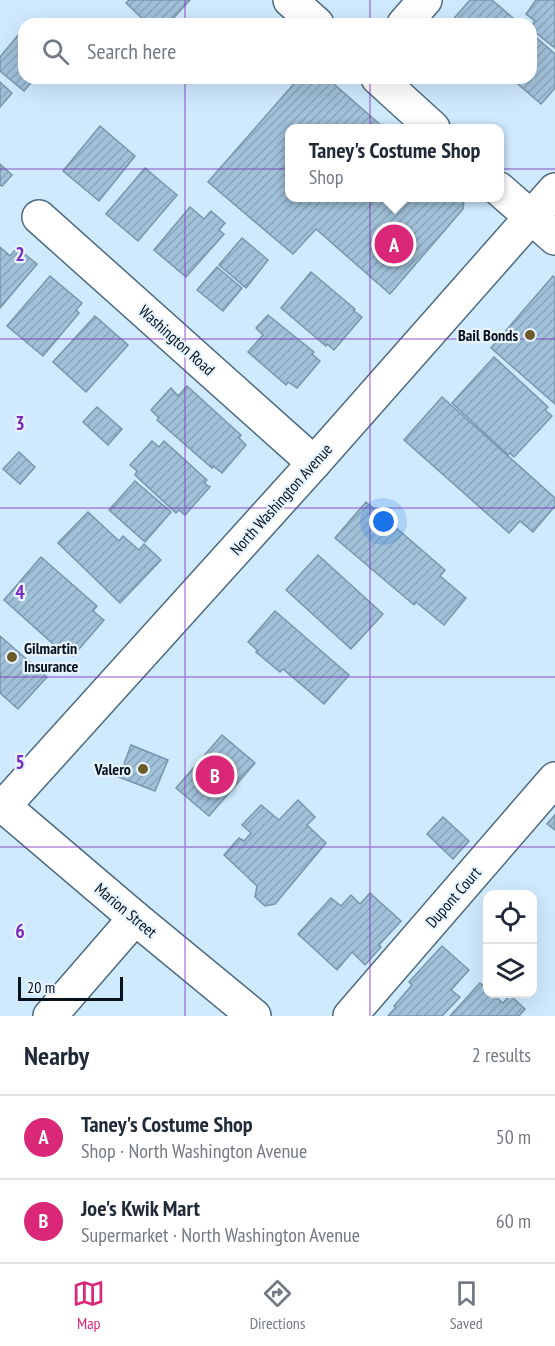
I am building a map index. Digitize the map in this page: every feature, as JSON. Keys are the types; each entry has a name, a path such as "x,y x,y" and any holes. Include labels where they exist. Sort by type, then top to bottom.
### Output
{"street":[{"path":"290,0 310,18"},
{"path":"409,18 425,0"},
{"path":"384,84 428,124"},
{"name":"North Washington Avenue","path":"2,805 314,463 555,190"},
{"path":"504,194 555,238"},
{"name":"Washington Road","path":"39,217 314,463"},
{"name":"Dupont Court","path":"350,1016 555,778"},
{"name":"Marion Street","path":"2,805 254,1016"},
{"path":"50,1016 135,918"}],"building":[{"path":"129,0 190,0 174,18 142,18 126,3"},
{"path":"470,0 492,0 513,18 454,18"},
{"path":"536,0 555,0 555,48 537,34 537,18 531,18 526,14"},
{"path":"18,35 18,84 30,84 24,91 0,71 0,57"},
{"path":"537,38 555,54 555,88 541,104 518,84 537,84"},
{"path":"0,82 12,93 0,107"},
{"path":"294,84 334,84 379,124 285,124 285,202 464,202 463,209 390,294 316,229 293,254 208,182"},
{"path":"100,126 135,156 99,201 63,171"},
{"path":"0,164 12,175 2,186 0,185"},
{"path":"145,168 177,195 138,241 106,214"},
{"path":"190,207 204,219 211,211 225,223 219,230 224,234 186,277 154,250"},
{"path":"242,238 268,260 246,288 219,265"},
{"path":"0,247 10,256 17,248 37,264 0,308"},
{"path":"217,267 242,288 223,311 197,290"},
{"path":"311,272 362,317 334,350 327,344 326,346 281,308"},
{"path":"50,276 82,303 76,310 79,313 43,356 7,326"},
{"path":"553,276 555,278 555,404 491,348"},
{"path":"268,315 314,352 312,354 320,361 297,388 288,382 286,385 248,352 263,335 256,328"},
{"path":"95,316 128,345 86,392 53,362"},
{"path":"494,357 548,407 545,410 552,416 514,457 510,453 508,455 452,403"},
{"path":"187,386 241,435 239,438 246,445 222,473 213,466 212,468 157,420 159,418 151,410 171,388 178,396"},
{"path":"442,397 555,498 555,506 533,532 520,521 509,533 404,440"},
{"path":"97,407 122,429 108,445 83,422"},
{"path":"152,441 159,447 164,441 207,480 204,483 210,487 185,515 179,510 176,513 135,475 137,471 130,465"},
{"path":"19,452 35,467 20,484 3,469"},
{"path":"135,481 171,512 145,542 109,510"},
{"path":"366,502 445,570 440,576 466,598 444,625 416,602 414,605 335,538"},
{"path":"88,512 119,541 123,536 139,550 144,544 161,560 120,603 58,543"},
{"path":"318,555 383,614 351,649 286,590"},
{"path":"41,557 97,606 93,611 104,620 73,656 62,647 60,650 4,600"},
{"path":"275,611 349,675 324,704 283,669 280,672 256,652 257,650 248,642"},
{"name":"Gilmartin Insurance","path":"0,636 47,677 18,709 0,693"},
{"path":"222,735 255,763 209,816 176,788"},
{"name":"Valero","path":"131,745 168,760 155,791 119,777"},
{"path":"298,800 315,817 307,825 326,843 275,904 265,906 255,897 257,886 224,855 239,838 244,841 251,833 242,825 261,805 279,820"},
{"path":"555,815 555,830 547,824"},
{"path":"443,817 469,841 453,859 427,834"},
{"path":"370,893 401,921 379,945 381,947 365,965 352,952 337,970 298,934 331,898 341,906 351,895 360,904"},
{"path":"442,946 469,970 451,990 460,997 442,1016 388,1016 412,985 409,982"},
{"path":"480,983 483,985 483,998 497,998 503,1003 507,998 513,998 525,1009 519,1016 450,1016"}],"place":[{"name":"Taney's Costume Shop","path":"394,244"},
{"name":"Bail Bonds","path":"530,335"},
{"name":"Gilmartin Insurance","path":"12,657"},
{"name":"Valero","path":"143,769"},
{"name":"Joe's Kwik Mart","path":"215,775"}]}
